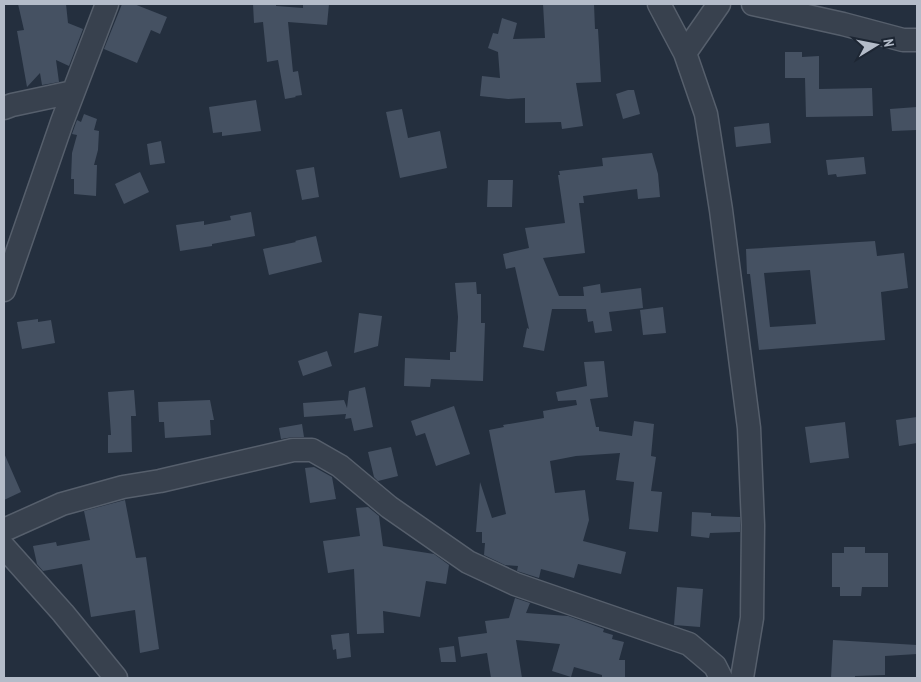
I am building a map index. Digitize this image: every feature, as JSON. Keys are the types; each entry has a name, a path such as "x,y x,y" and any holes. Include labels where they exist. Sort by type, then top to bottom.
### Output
{"street":[{"path":"4,290 62,122 107,4"},
{"path":"659,4 685,53 706,114 722,210 749,428 753,525 752,618 742,678"},
{"path":"685,53 719,4"},
{"path":"753,4 903,40 917,40"},
{"path":"4,108 73,92"},
{"path":"4,530 62,504 123,487 169,479 293,450 312,450 340,466 390,507 468,562 515,584 689,644 715,666 722,678"},
{"path":"4,547 63,613 116,678"}],"building":[{"path":"18,4 66,4 68,23 83,29 69,66 56,60 59,82 42,85 40,73 27,87 17,31 24,30"},
{"path":"122,4 134,4 167,17 160,34 151,30 137,63 104,49"},
{"path":"253,4 276,4 276,6 303,8 303,4 329,4 327,25 288,22 293,72 298,71 302,95 285,99 278,60 267,62 263,22 254,23"},
{"path":"543,4 594,4 595,29 598,29 601,82 576,83 583,126 562,129 561,122 525,123 525,98 508,99 480,96 482,76 500,78 498,52 488,48 493,33 498,34 502,18 517,23 513,39 545,38"},
{"path":"785,52 802,52 802,57 819,56 819,89 872,88 873,116 806,117 805,78 785,78"},
{"path":"634,90 640,114 623,119 616,94"},
{"path":"256,100 261,131 222,136 222,132 213,133 209,107"},
{"path":"917,107 917,130 892,131 890,109"},
{"path":"402,109 408,138 440,131 447,168 400,178 386,112"},
{"path":"84,114 97,119 94,130 99,131 98,150 94,165 97,165 96,196 74,194 74,179 71,179 72,153 77,135 72,134 77,120 81,122"},
{"path":"769,123 771,143 736,147 734,127"},
{"path":"161,141 165,163 150,165 147,144"},
{"path":"652,153 658,174 660,197 638,199 637,189 583,196 584,203 579,203 585,253 543,258 559,296 584,296 583,287 600,284 601,293 641,288 643,308 609,312 612,331 595,333 593,321 588,322 586,309 552,309 544,351 523,347 527,328 529,329 515,267 506,269 503,254 529,248 525,228 565,223 559,171 603,166 602,158"},
{"path":"864,157 866,174 837,177 836,174 828,175 826,160"},
{"path":"314,167 319,197 302,200 296,170"},
{"path":"140,172 149,192 124,204 115,184"},
{"path":"488,180 513,180 512,207 487,207"},
{"path":"251,212 255,236 180,251 176,225 204,221 204,225 231,220 230,216"},
{"path":"316,236 322,262 269,275 263,249"},
{"path":"875,241 877,256 904,253 908,288 881,292 885,340 759,350 750,274 747,274 746,249","holes":["810,270 816,324 770,327 764,273"]},
{"path":"476,282 477,294 481,294 481,323 485,323 483,381 431,379 430,387 404,386 405,358 450,360 450,352 456,352 458,317 455,283"},
{"path":"663,307 666,333 643,335 640,310"},
{"path":"359,313 382,316 378,346 354,353"},
{"path":"38,319 38,322 51,320 55,343 22,349 17,322"},
{"path":"327,351 332,366 303,376 298,361"},
{"path":"604,361 608,397 590,399 596,427 599,427 599,431 632,436 634,421 654,424 651,456 656,457 651,491 662,492 658,532 629,529 634,482 616,480 620,453 576,456 550,461 555,493 585,490 589,520 583,541 626,552 621,574 578,564 574,578 541,569 539,578 517,571 518,566 505,565 484,555 485,543 482,543 482,532 476,532 480,482 492,518 506,514 489,430 504,427 503,425 544,418 543,411 577,405 576,400 558,401 556,392 587,386 584,362"},
{"path":"365,387 373,427 354,431 351,418 345,419 346,414 304,417 303,403 344,400 347,408 349,391"},
{"path":"134,390 136,416 131,416 132,452 108,453 108,435 111,435 108,392"},
{"path":"210,400 214,420 210,420 211,435 165,438 164,422 159,422 158,402"},
{"path":"454,406 470,454 436,466 425,433 416,436 411,421"},
{"path":"917,417 917,443 899,446 896,420"},
{"path":"845,422 849,458 810,463 805,427"},
{"path":"302,424 304,437 281,439 279,428"},
{"path":"391,447 398,476 378,481 374,477 368,452"},
{"path":"4,453 21,492 4,500"},
{"path":"314,467 332,477 336,499 310,503 305,468"},
{"path":"125,500 136,558 146,557 159,649 140,653 135,610 91,617 82,564 43,571 37,564 33,546 56,542 57,546 90,540 84,511"},
{"path":"368,507 379,516 383,546 434,554 449,565 446,584 426,581 420,617 383,611 384,633 357,634 354,569 328,573 323,541 360,536 356,508"},
{"path":"692,512 711,513 711,516 740,517 740,532 710,533 709,538 691,536"},
{"path":"844,547 865,547 865,553 888,553 888,587 862,587 861,596 840,596 840,587 832,587 832,553 844,553"},
{"path":"677,587 703,589 700,627 674,625"},
{"path":"515,598 530,603 526,613 568,616 604,629 603,632 613,635 612,639 624,642 619,660 625,660 625,678 602,678 602,675 574,667 571,677 552,671 560,644 516,640 522,678 491,678 487,653 461,657 458,637 487,633 485,621 509,618"},
{"path":"349,633 351,657 337,659 336,649 333,650 331,635"},
{"path":"833,640 917,645 917,654 885,656 885,675 831,678"},
{"path":"454,646 456,662 441,662 439,648"}]}
